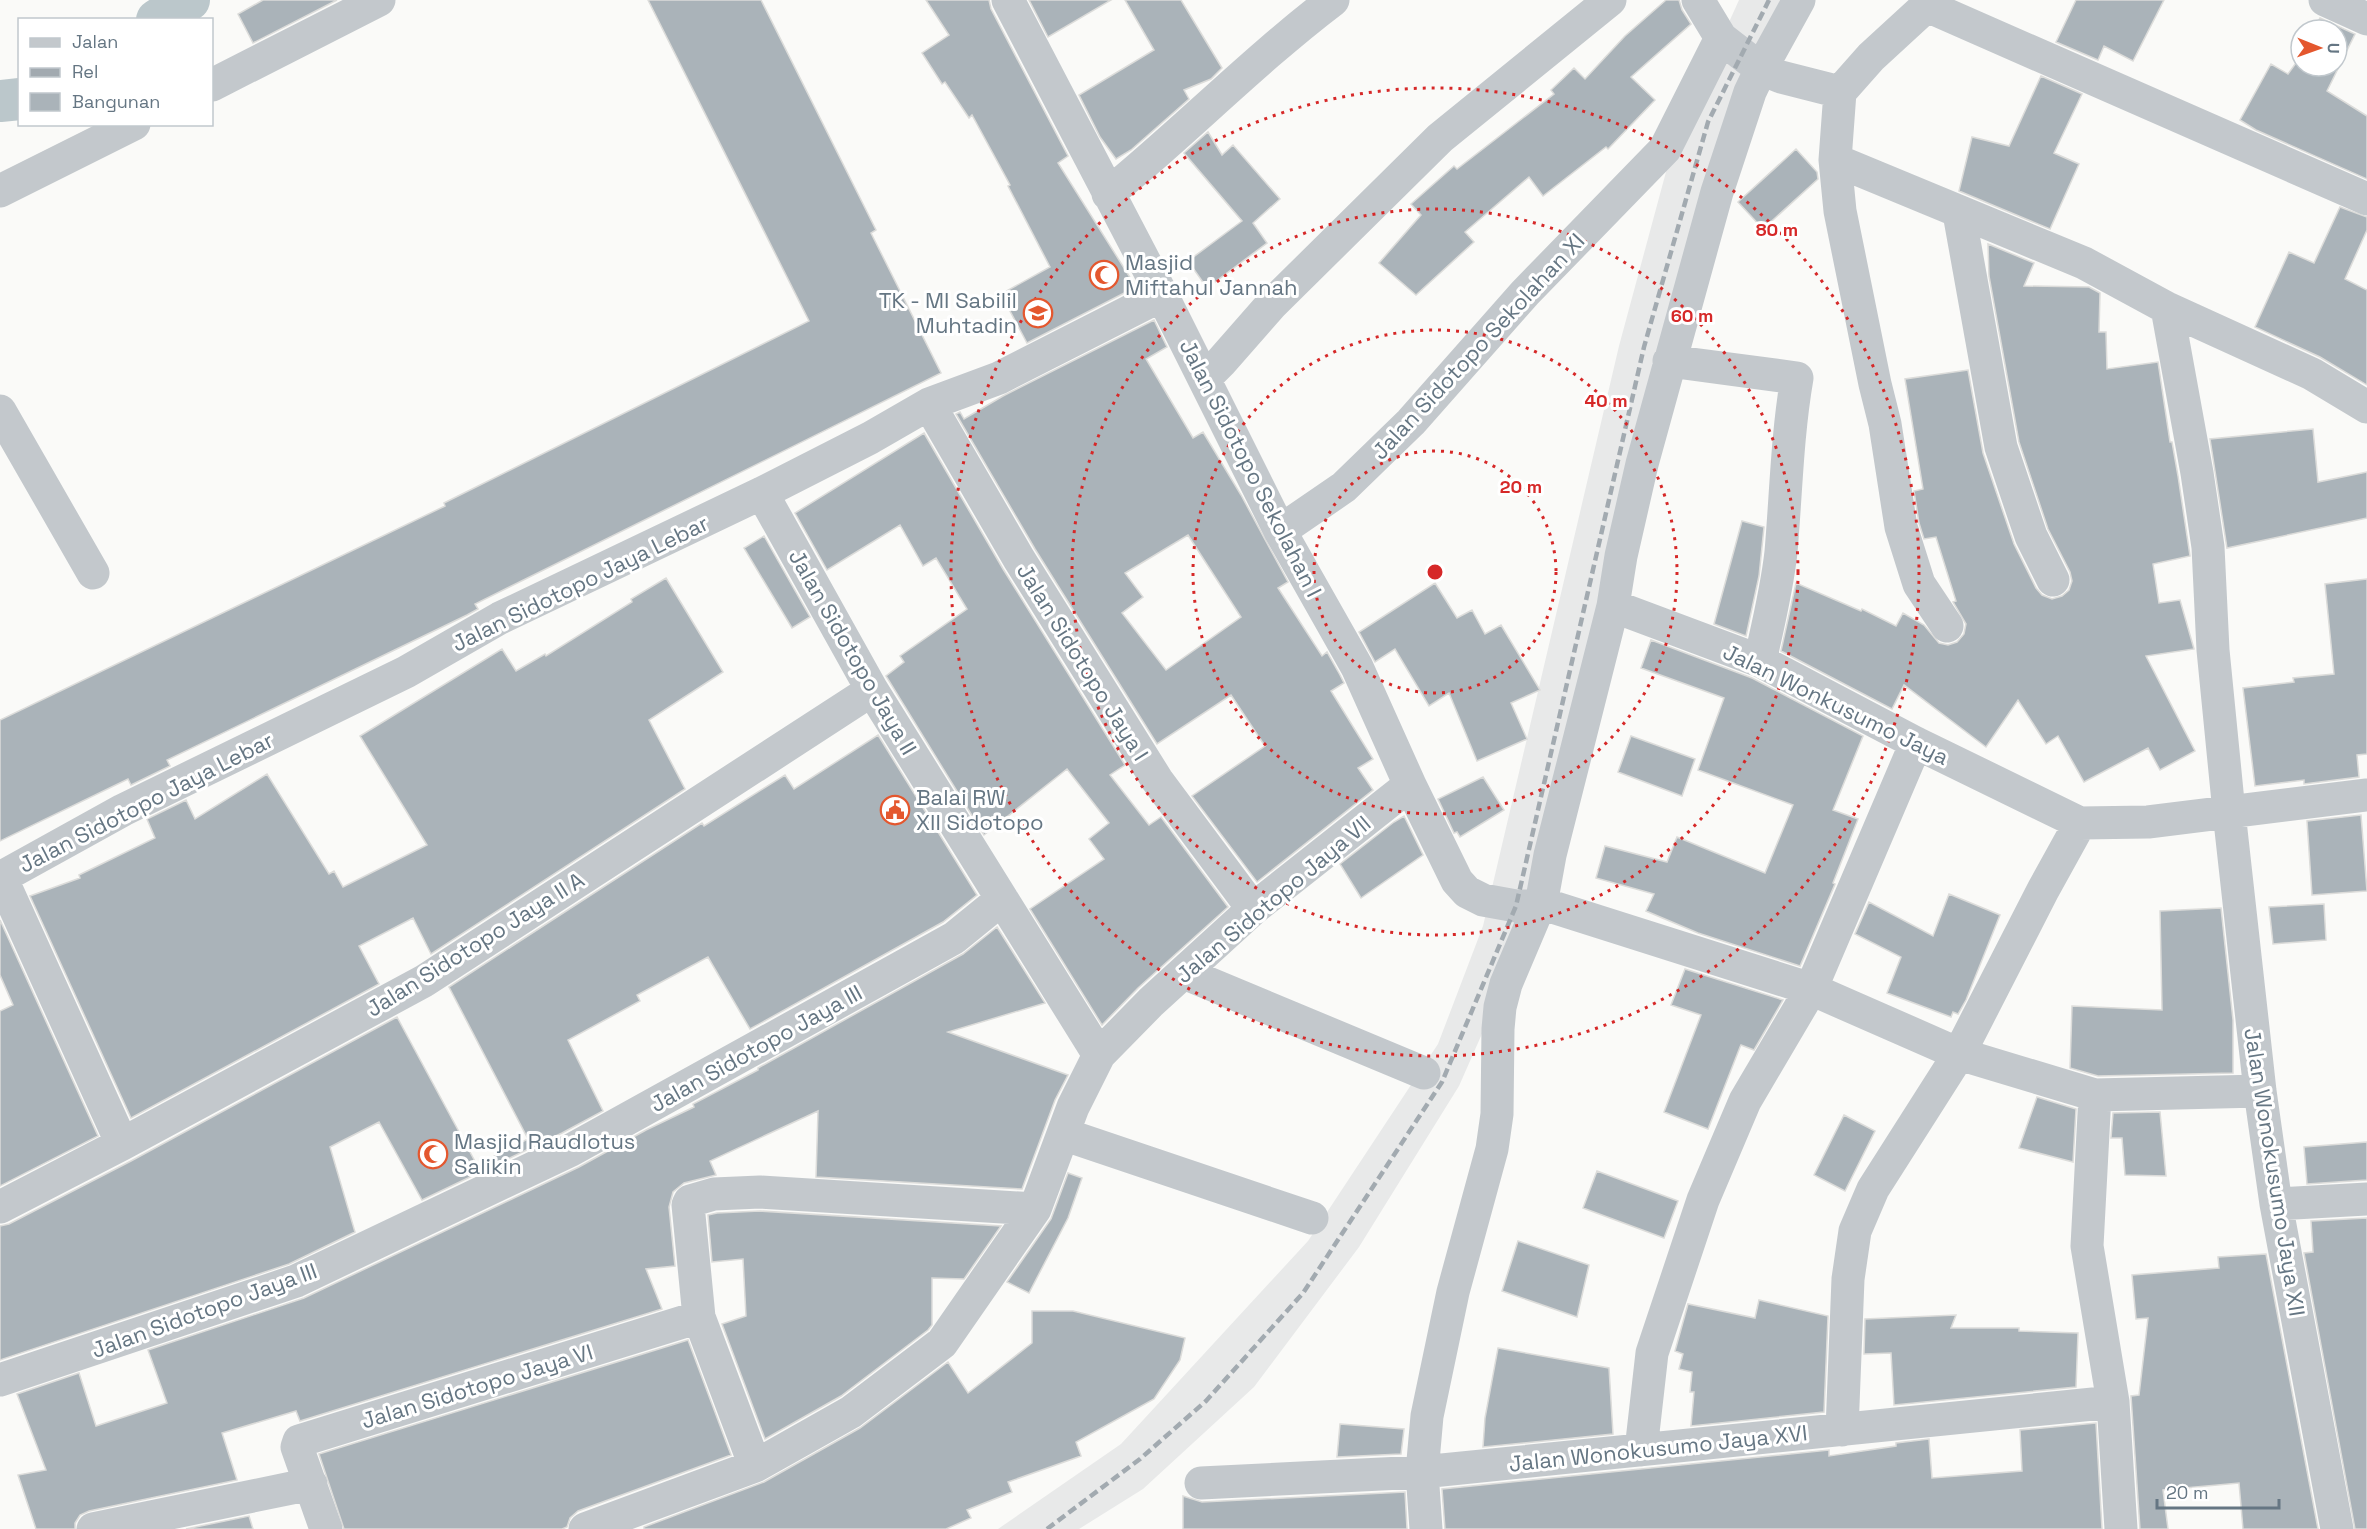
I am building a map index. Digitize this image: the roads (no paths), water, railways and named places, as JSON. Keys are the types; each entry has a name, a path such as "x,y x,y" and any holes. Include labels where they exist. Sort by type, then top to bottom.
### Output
{"street":[{"path":"213,84 379,0"},
{"name":"Jalan Sidotopo Sekolahan I","path":"1008,0 1162,295 1280,531 1357,668 1441,852 1467,892 1483,900 1528,905 1811,989 1959,1054 2095,1095 2260,1091"},
{"path":"1108,194 1151,160 1247,70 1333,0"},
{"path":"1204,379 1271,305 1440,138 1610,0"},
{"path":"1698,0 1721,39 1761,69 1781,77 1840,92"},
{"path":"1426,1529 1422,1472 1427,1416 1453,1292 1492,1149 1497,1114 1500,1007 1528,905 1550,855 1613,606 1621,556 1639,474 1717,192 1750,92 1799,0"},
{"path":"2325,0 2367,19"},
{"path":"1947,626 1919,584 1901,527 1885,424 1840,211 1835,160 1840,92 1871,57 1930,3 2367,199"},
{"name":"Jalan Sidotopo Sekolahan XI","path":"1280,531 1344,487 1411,422 1525,292 1665,149 1721,39"},
{"path":"0,191 130,126"},
{"path":"1835,160 2084,263 2167,308 2312,374 2367,407"},
{"path":"1959,213 2001,447 2031,536 2053,580"},
{"name":"Jalan Sidotopo Jaya Lebar","path":"1,877 134,805 406,672 500,618 762,493 870,438 929,404 999,378 1162,295"},
{"name":"Jalan Wonokusumo Jaya XII","path":"2167,308 2208,547 2213,650 2260,1091 2276,1204 2337,1529"},
{"path":"1670,361 1797,378 1786,461 1781,554 1760,661"},
{"name":"Jalan Sidotopo Jaya I","path":"929,404 1019,559 1157,780 1253,909"},
{"path":"0,411 93,573"},
{"name":"Jalan Sidotopo Jaya II","path":"762,493 872,690 1099,1055"},
{"name":"Jalan Wonkusumo Jaya","path":"1613,606 1760,661 1916,743 2080,823 2148,822 2367,798"},
{"name":"Jalan Sidotopo Jaya II A","path":"0,1207 424,981 872,690"},
{"path":"1641,1450 1652,1353 1703,1200 1745,1101 1811,989 1916,743"},
{"name":"Jalan Sidotopo Jaya VII","path":"585,1529 756,1466 851,1412 942,1343 1035,1209 1073,1107 1099,1055 1253,909 1410,785"},
{"path":"1842,1430 1848,1279 1855,1231 1873,1189 1959,1054 2080,823"},
{"path":"1,877 122,1144"},
{"name":"Jalan Sidotopo Jaya III","path":"0,1380 296,1281 572,1150 954,938 1002,899"},
{"path":"1184,973 1424,1073"},
{"path":"2095,1095 2087,1246 2113,1402 2121,1529"},
{"path":"1063,1134 1312,1218"},
{"path":"756,1466 699,1317 688,1205 690,1201 701,1196 760,1192 1035,1209"},
{"path":"2276,1204 2367,1199"},
{"name":"Jalan Sidotopo Jaya VI","path":"326,1529 297,1447 298,1441 699,1317"},
{"name":"Jalan Wonokusumo Jaya XVI","path":"1201,1483 1422,1472 2113,1402"},
{"path":"93,1529 310,1484"}],"waterway":[{"path":"160,18 189,0"},
{"path":"0,101 18,99"}],"railway":[{"path":"1047,1529 1140,1459 1206,1401 1303,1293 1442,1082 1516,906 1644,347 1708,122 1769,0"}],"place":[{"name":"Masjid Miftahul Jannah","path":"1104,275"},
{"name":"TK - MI Sabilil Muhtadin","path":"1038,313"},
{"name":"Balai RW XII Sidotopo","path":"895,810"},
{"name":"Masjid Raudlotus Salikin","path":"433,1154"}]}
